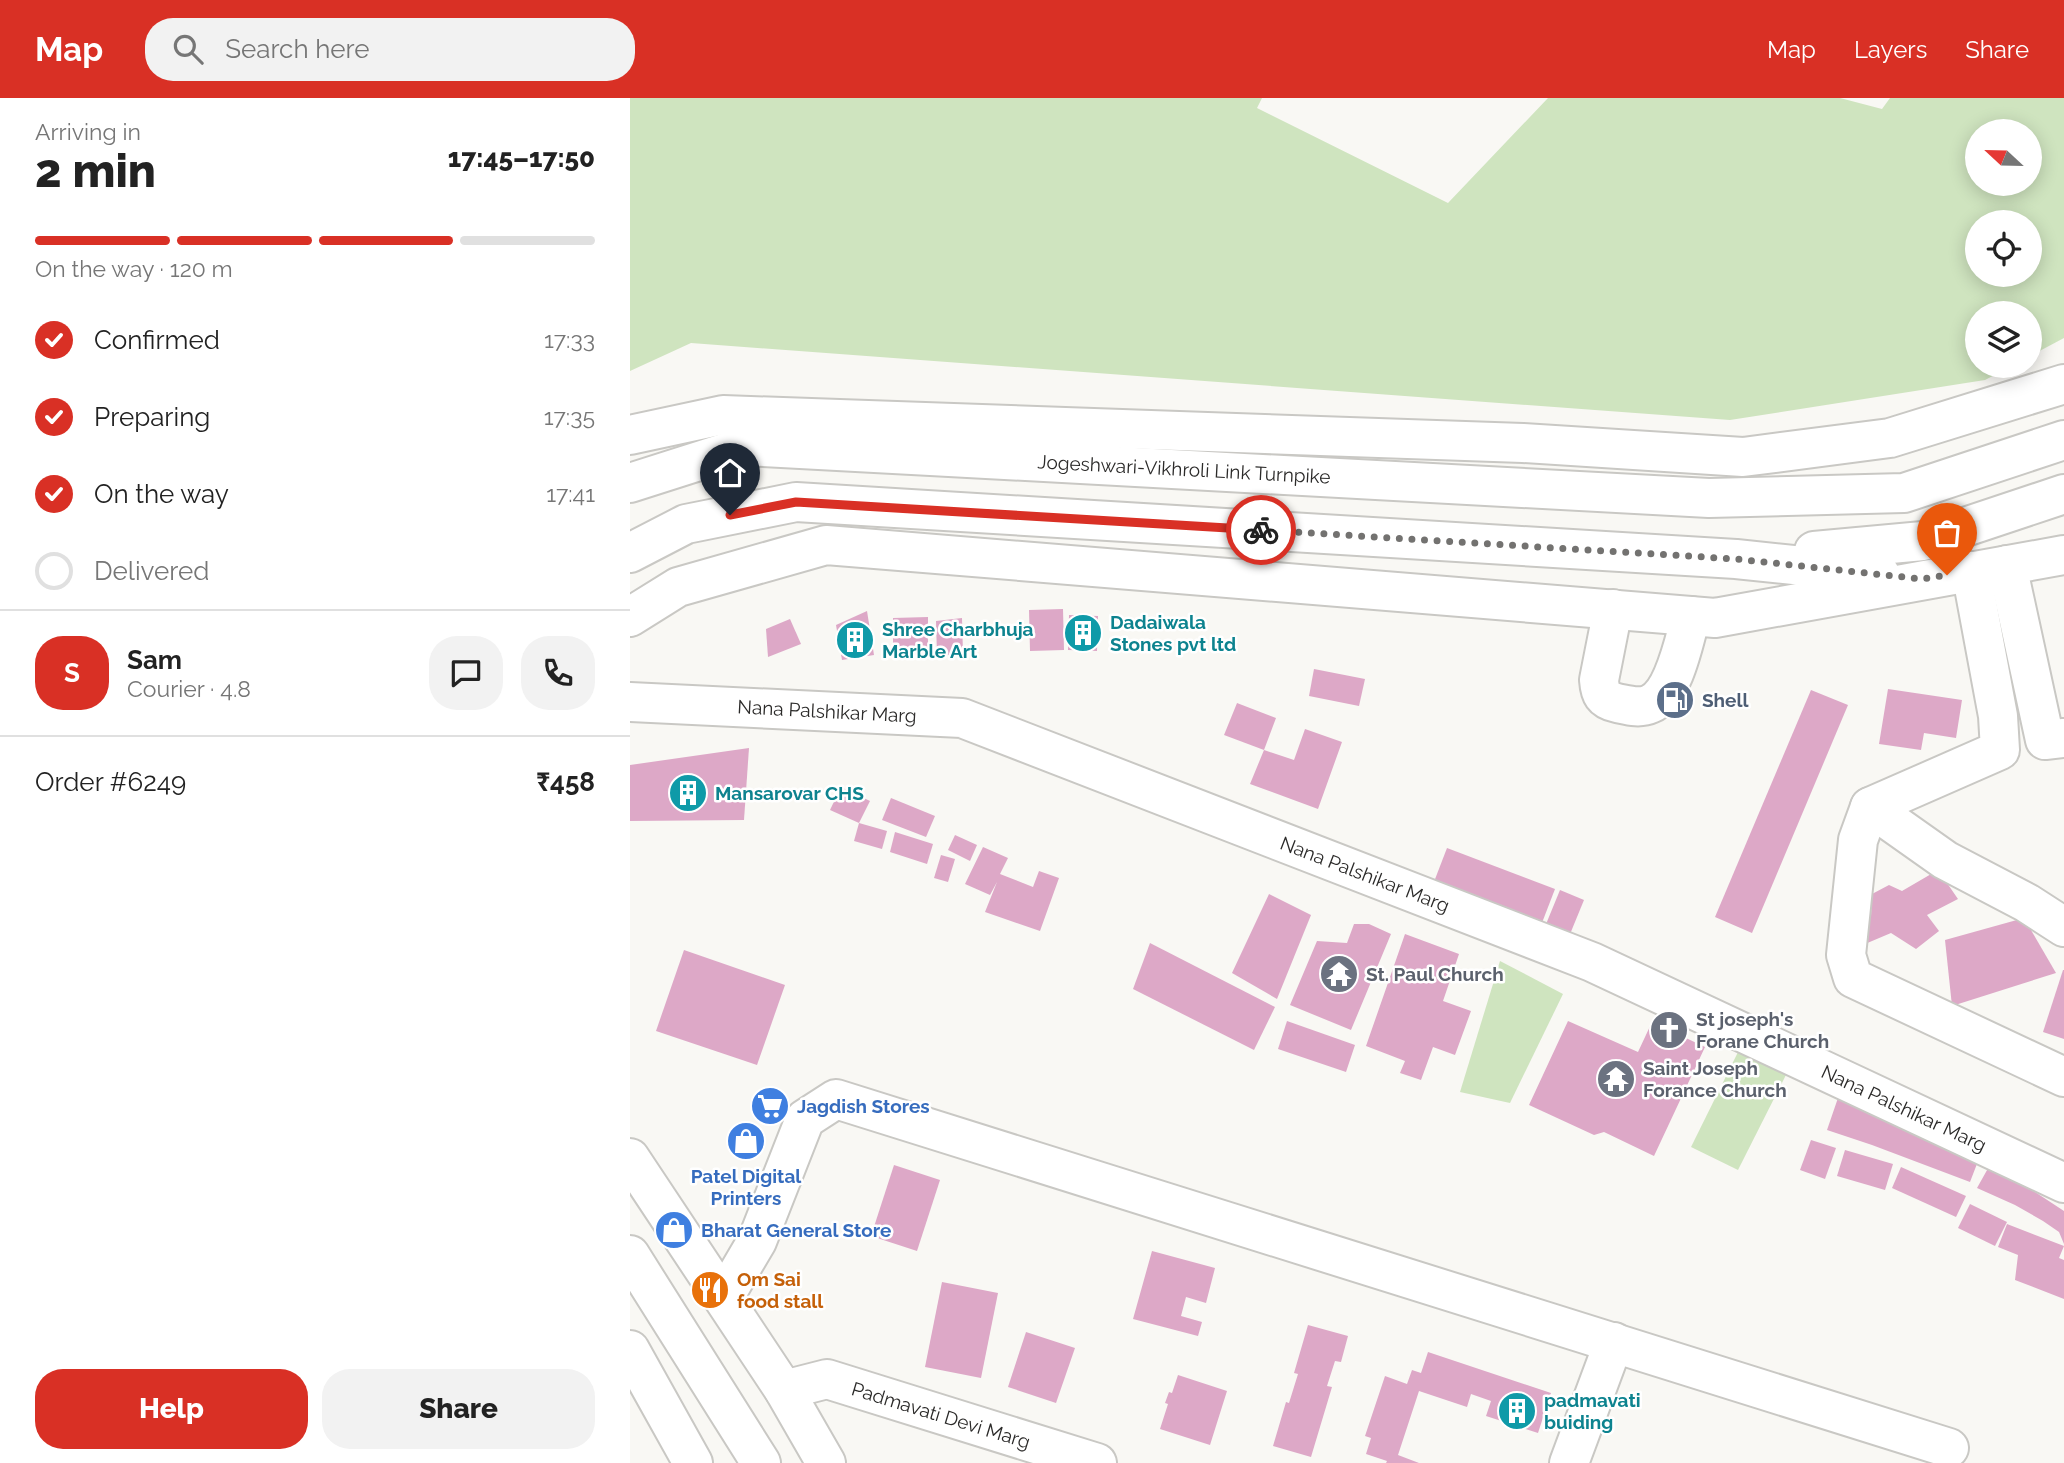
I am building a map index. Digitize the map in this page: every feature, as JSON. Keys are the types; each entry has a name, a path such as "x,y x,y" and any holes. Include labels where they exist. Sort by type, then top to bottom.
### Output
{"main road":[{"path":"630,435 723,415 1523,443 1743,457 1890,438 2064,384"},
{"name":"Jogeshwari-Vikhroli Link Turnpike","path":"630,483 746,446 1695,497 1904,493 2064,440"},
{"path":"1743,497 1845,444"},
{"path":"1736,559 1923,541 2064,494"},
{"path":"630,553 686,524 796,502 1736,559 1922,579"},
{"path":"630,617 678,587 826,545 1715,618 2064,555"},
{"path":"1989,568 2055,739 2000,750 1870,807 1858,840 1846,955 1853,978 2064,1077"},
{"path":"1989,568 2000,750"},
{"path":"1613,609 1599,689 1602,696 1610,701 1629,706 1652,704 1666,690 1691,616"},
{"name":"Nana Palshikar Marg","path":"630,702 962,718 1592,962 2064,1183"},
{"path":"1870,807 1945,860 2028,903 2064,927"},
{"path":"724,1297 757,1241 805,1119 836,1100 1949,1448"},
{"path":"630,1158 784,1390 826,1463"},
{"path":"630,1255 761,1463"},
{"path":"1569,1463 1614,1342"},
{"path":"630,1350 693,1463"},
{"name":"Padmavati Devi Marg","path":"784,1390 827,1379 1097,1463"}],"green space":[{"path":"630,98 1262,98 1257,108 1448,203 1548,98 1840,98 1882,109 1890,98 2064,98 2064,338 2042,350 2042,301 1965,301 1965,378 1989,378 1985,380 1730,420 691,343 630,371"},
{"path":"1500,961 1563,994 1510,1103 1460,1092"},
{"path":"1740,1048 1788,1071 1738,1170 1691,1147"}],"building":[{"path":"1063,609 1064,650 1030,651 1029,610"},
{"name":"Shree Charbhuja Marble Art","path":"867,611 874,655 842,660 836,625"},
{"name":"Dadaiwala Stones pvt ltd","path":"1069,615 1098,616 1097,651 1068,650"},
{"path":"928,617 928,654 893,655 893,618"},
{"path":"962,618 963,654 937,656 936,621"},
{"path":"790,619 801,644 768,657 766,629"},
{"path":"1314,669 1365,679 1359,706 1309,696"},
{"path":"1888,689 1962,700 1956,738 1924,733 1921,750 1879,744"},
{"path":"1811,690 1848,705 1752,933 1715,917"},
{"path":"1237,703 1276,718 1264,750 1224,735"},
{"path":"1305,729 1342,742 1318,809 1250,784 1264,750 1294,760"},
{"name":"Mansarovar CHS","path":"749,748 744,820 630,821 630,765"},
{"path":"841,787 870,801 859,823 830,810"},
{"path":"891,798 935,816 926,837 882,820"},
{"path":"859,823 887,831 882,849 854,841"},
{"path":"895,832 933,844 927,864 890,852"},
{"path":"955,835 977,845 970,861 948,850"},
{"path":"983,847 1008,858 1000,874 1033,887 1039,871 1059,878 1040,931 985,912 997,882 990,895 965,884"},
{"path":"1447,848 1555,889 1540,928 1432,887"},
{"path":"941,855 955,859 948,882 934,878"},
{"path":"1938,870 1958,899 1927,915 1939,931 1916,949 1891,933 1865,944 1854,934 1871,916 1872,894 1889,885 1902,891"},
{"path":"1560,890 1584,900 1568,939 1544,929"},
{"path":"1269,894 1311,915 1277,999 1232,973"},
{"path":"2024,918 2056,973 1952,1006 1945,940"},
{"name":"St. Paul Church","path":"1354,924 1369,924 1391,934 1351,1030 1290,1005 1317,941 1347,943"},
{"path":"1405,934 1459,954 1443,1001 1471,1011 1455,1055 1433,1047 1421,1080 1400,1073 1405,1061 1366,1046"},
{"path":"1150,943 1275,1007 1254,1050 1133,989"},
{"path":"684,950 785,985 757,1065 656,1031"},
{"path":"2064,970 2064,1039 2043,1032"},
{"path":"1287,1021 1355,1045 1346,1072 1278,1049"},
{"name":"Saint Joseph Forance Church","path":"1568,1021 1638,1052 1652,1022 1705,1047 1654,1156 1604,1132 1594,1135 1529,1105"},
{"path":"1839,1095 1980,1156 1970,1182 1827,1130"},
{"path":"1811,1140 1836,1148 1825,1179 1800,1170"},
{"path":"1845,1150 1893,1164 1885,1190 1837,1176"},
{"path":"1991,1163 2064,1211 2064,1244 2059,1232 2043,1221 1977,1188"},
{"path":"894,1165 940,1180 917,1251 871,1236"},
{"path":"1901,1167 1966,1196 1956,1217 1892,1188"},
{"path":"1970,1204 2007,1222 1995,1246 1958,1228"},
{"path":"2007,1224 2064,1246 2059,1258 2064,1260 2064,1299 2015,1280 2018,1255 1998,1247"},
{"path":"1152,1251 1215,1268 1206,1303 1186,1297 1181,1316 1202,1322 1198,1336 1133,1319"},
{"path":"942,1282 998,1293 981,1378 925,1367"},
{"path":"1308,1325 1348,1336 1341,1362 1335,1361 1327,1386 1332,1387 1311,1457 1273,1446 1286,1402 1289,1403 1298,1374 1294,1373"},
{"path":"1026,1332 1075,1348 1056,1403 1008,1387"},
{"name":"padmavati buiding","path":"1428,1352 1551,1393 1538,1433 1486,1416 1491,1401 1471,1394 1467,1407 1419,1391 1398,1455 1419,1463 1386,1463 1387,1461 1366,1454 1371,1438 1365,1436 1385,1376 1407,1384 1412,1370 1421,1373"},
{"path":"1178,1375 1227,1391 1210,1445 1160,1429 1168,1404 1165,1403 1169,1392 1172,1393"}],"way so far":[{"path":"1261,530 1736,559 1922,579 1947,575"}],"place":[{"name":"Dadaiwala Stones pvt ltd","path":"1083,633"},
{"name":"Shree Charbhuja Marble Art","path":"855,640"},
{"name":"Shell","path":"1675,700"},
{"name":"Mansarovar CHS","path":"688,793"},
{"name":"St. Paul Church","path":"1339,974"},
{"name":"St joseph's Forane Church","path":"1669,1030"},
{"name":"Saint Joseph Forance Church","path":"1616,1079"},
{"name":"Jagdish Stores","path":"770,1106"},
{"name":"Patel Digital Printers","path":"746,1141"},
{"name":"Bharat General Store","path":"674,1230"},
{"name":"Om Sai food stall","path":"710,1290"},
{"name":"padmavati buiding","path":"1517,1411"}],"route":[{"path":"730,515 796,502 1261,530"}]}
